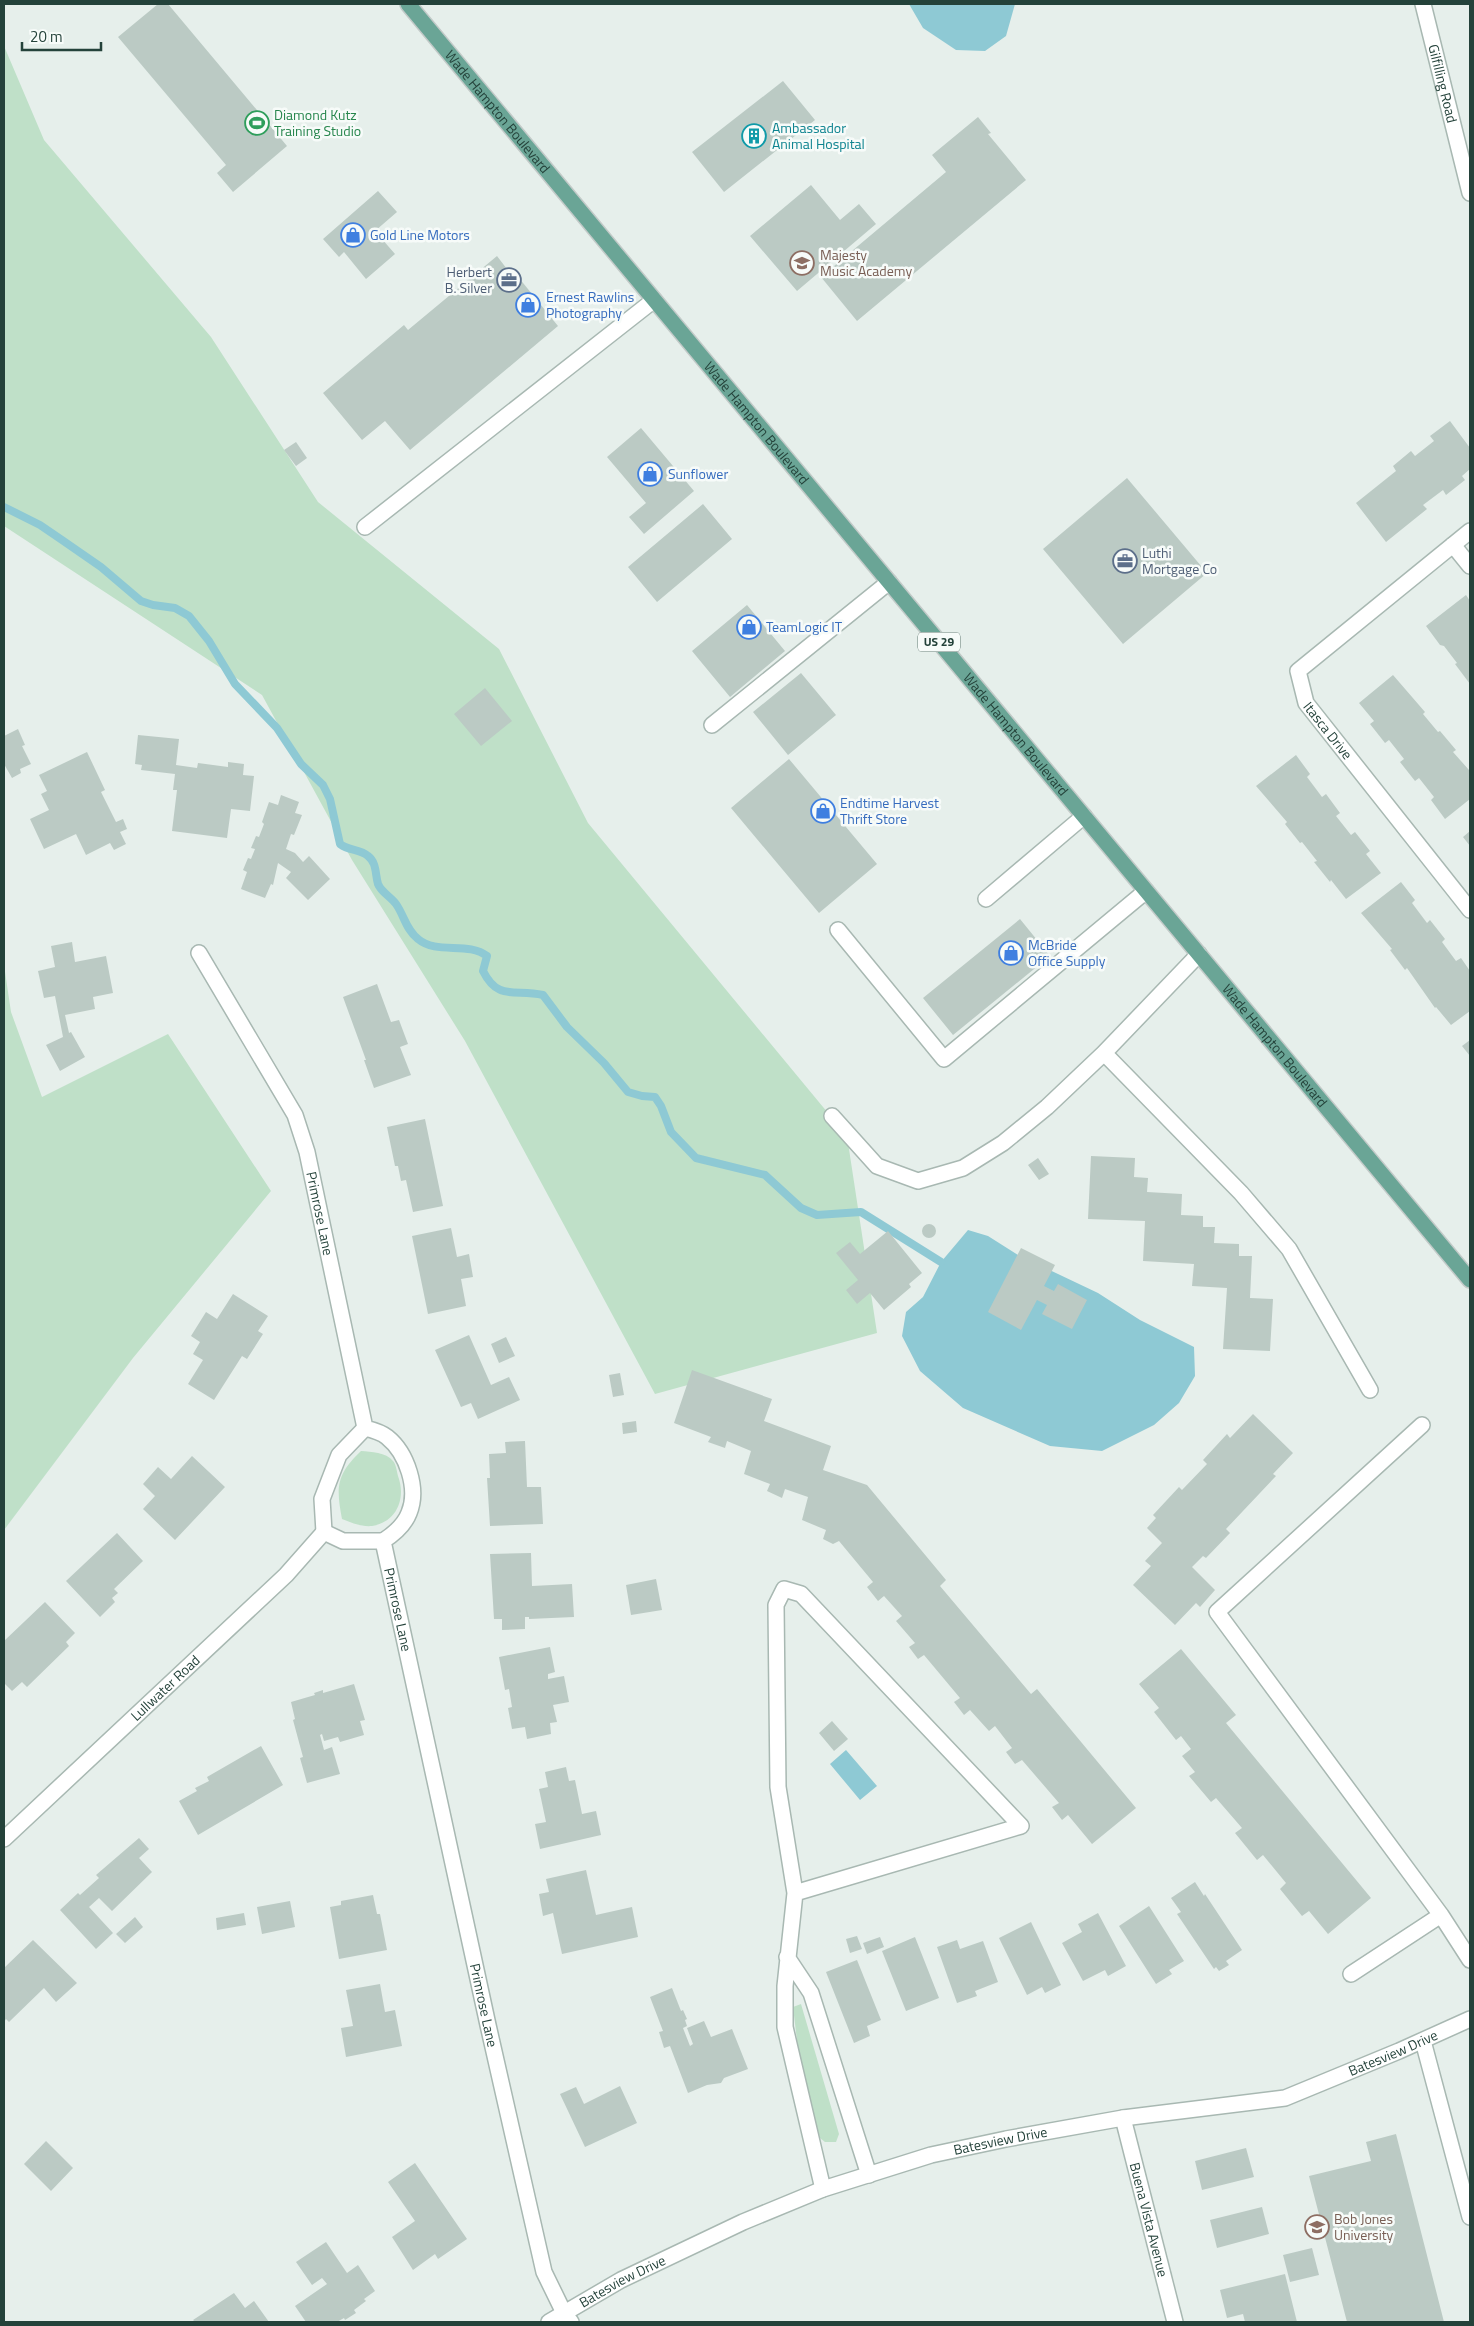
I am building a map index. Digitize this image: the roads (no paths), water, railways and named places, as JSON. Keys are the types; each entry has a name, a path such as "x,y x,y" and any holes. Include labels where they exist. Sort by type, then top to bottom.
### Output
{"main road":[{"name":"Wade Hampton Boulevard","path":"408,4 1470,1280"}],"street":[{"name":"Gilfilling Road","path":"1423,4 1470,193"},
{"path":"365,527 654,300"},
{"name":"Itasca Drive","path":"1470,531 1298,671 1306,703 1470,910"},
{"path":"1453,545 1470,566"},
{"path":"712,725 889,582"},
{"path":"986,899 1084,816"},
{"path":"838,930 944,1059 1146,890"},
{"name":"Primrose Lane","path":"200,953 294,1115 307,1152 366,1428"},
{"path":"832,1116 877,1166 918,1181 963,1168 1003,1143 1047,1107 1104,1053 1199,954"},
{"path":"1104,1053 1240,1193 1289,1249 1370,1390"},
{"path":"1422,1425 1217,1612 1442,1915 1470,1960"},
{"path":"366,1428 387,1437 396,1447 410,1473 412,1487 410,1511 403,1524 383,1542 343,1542 324,1532 322,1499 339,1455 366,1428"},
{"name":"Lullwater Road","path":"4,1839 286,1575 324,1532"},
{"name":"Primrose Lane","path":"383,1542 544,2272 568,2318"},
{"path":"795,1893 1021,1826 801,1594 784,1588 776,1605 778,1787 795,1893 784,1986 785,2027 823,2190"},
{"path":"1351,1974 1442,1915"},
{"path":"788,1957 811,1993 869,2175"},
{"name":"Batesview Drive","path":"549,2322 568,2318 621,2280 743,2222 823,2190 931,2155 1006,2139 1123,2118 1285,2098 1423,2041 1470,2019"},
{"path":"1423,2041 1470,2217"},
{"name":"Buena Vista Avenue","path":"1123,2118 1175,2322"}],"water":[{"path":"909,4 1015,4 1006,36 985,51 956,50 923,28"},
{"path":"968,1230 988,1236 1018,1255 1098,1293 1140,1320 1194,1347 1195,1376 1179,1403 1154,1425 1102,1451 1050,1446 963,1408 920,1371 902,1336 906,1312 923,1297 941,1262"},
{"path":"846,1750 877,1786 860,1800 830,1764"}],"waterway":[{"path":"4,507 40,525 62,540 101,567 141,601 175,608 189,616 209,641 235,684 277,728 301,764 323,785 330,799 340,844 365,854 371,859 379,887 396,904 408,927 418,939 434,946 471,949 479,952 487,956 483,971 495,987 508,992 543,995 567,1027 604,1063 628,1092 655,1097 661,1106 671,1132 696,1158 765,1175 801,1208 817,1215 861,1212 941,1262"}],"place":[{"name":"Diamond Kutz Training Studio","path":"257,123"},
{"name":"Ambassador Animal Hospital","path":"754,136"},
{"name":"Gold Line Motors","path":"353,235"},
{"name":"Majesty Music Academy","path":"802,263"},
{"name":"Herbert B. Silver","path":"509,280"},
{"name":"Ernest Rawlins Photography","path":"528,305"},
{"name":"Sunflower","path":"650,474"},
{"name":"Luthi Mortgage Co","path":"1125,561"},
{"name":"TeamLogic IT","path":"749,627"},
{"name":"Endtime Harvest Thrift Store","path":"823,811"},
{"name":"McBride Office Supply","path":"1011,953"},
{"name":"Bob Jones University","path":"1317,2227"}]}
